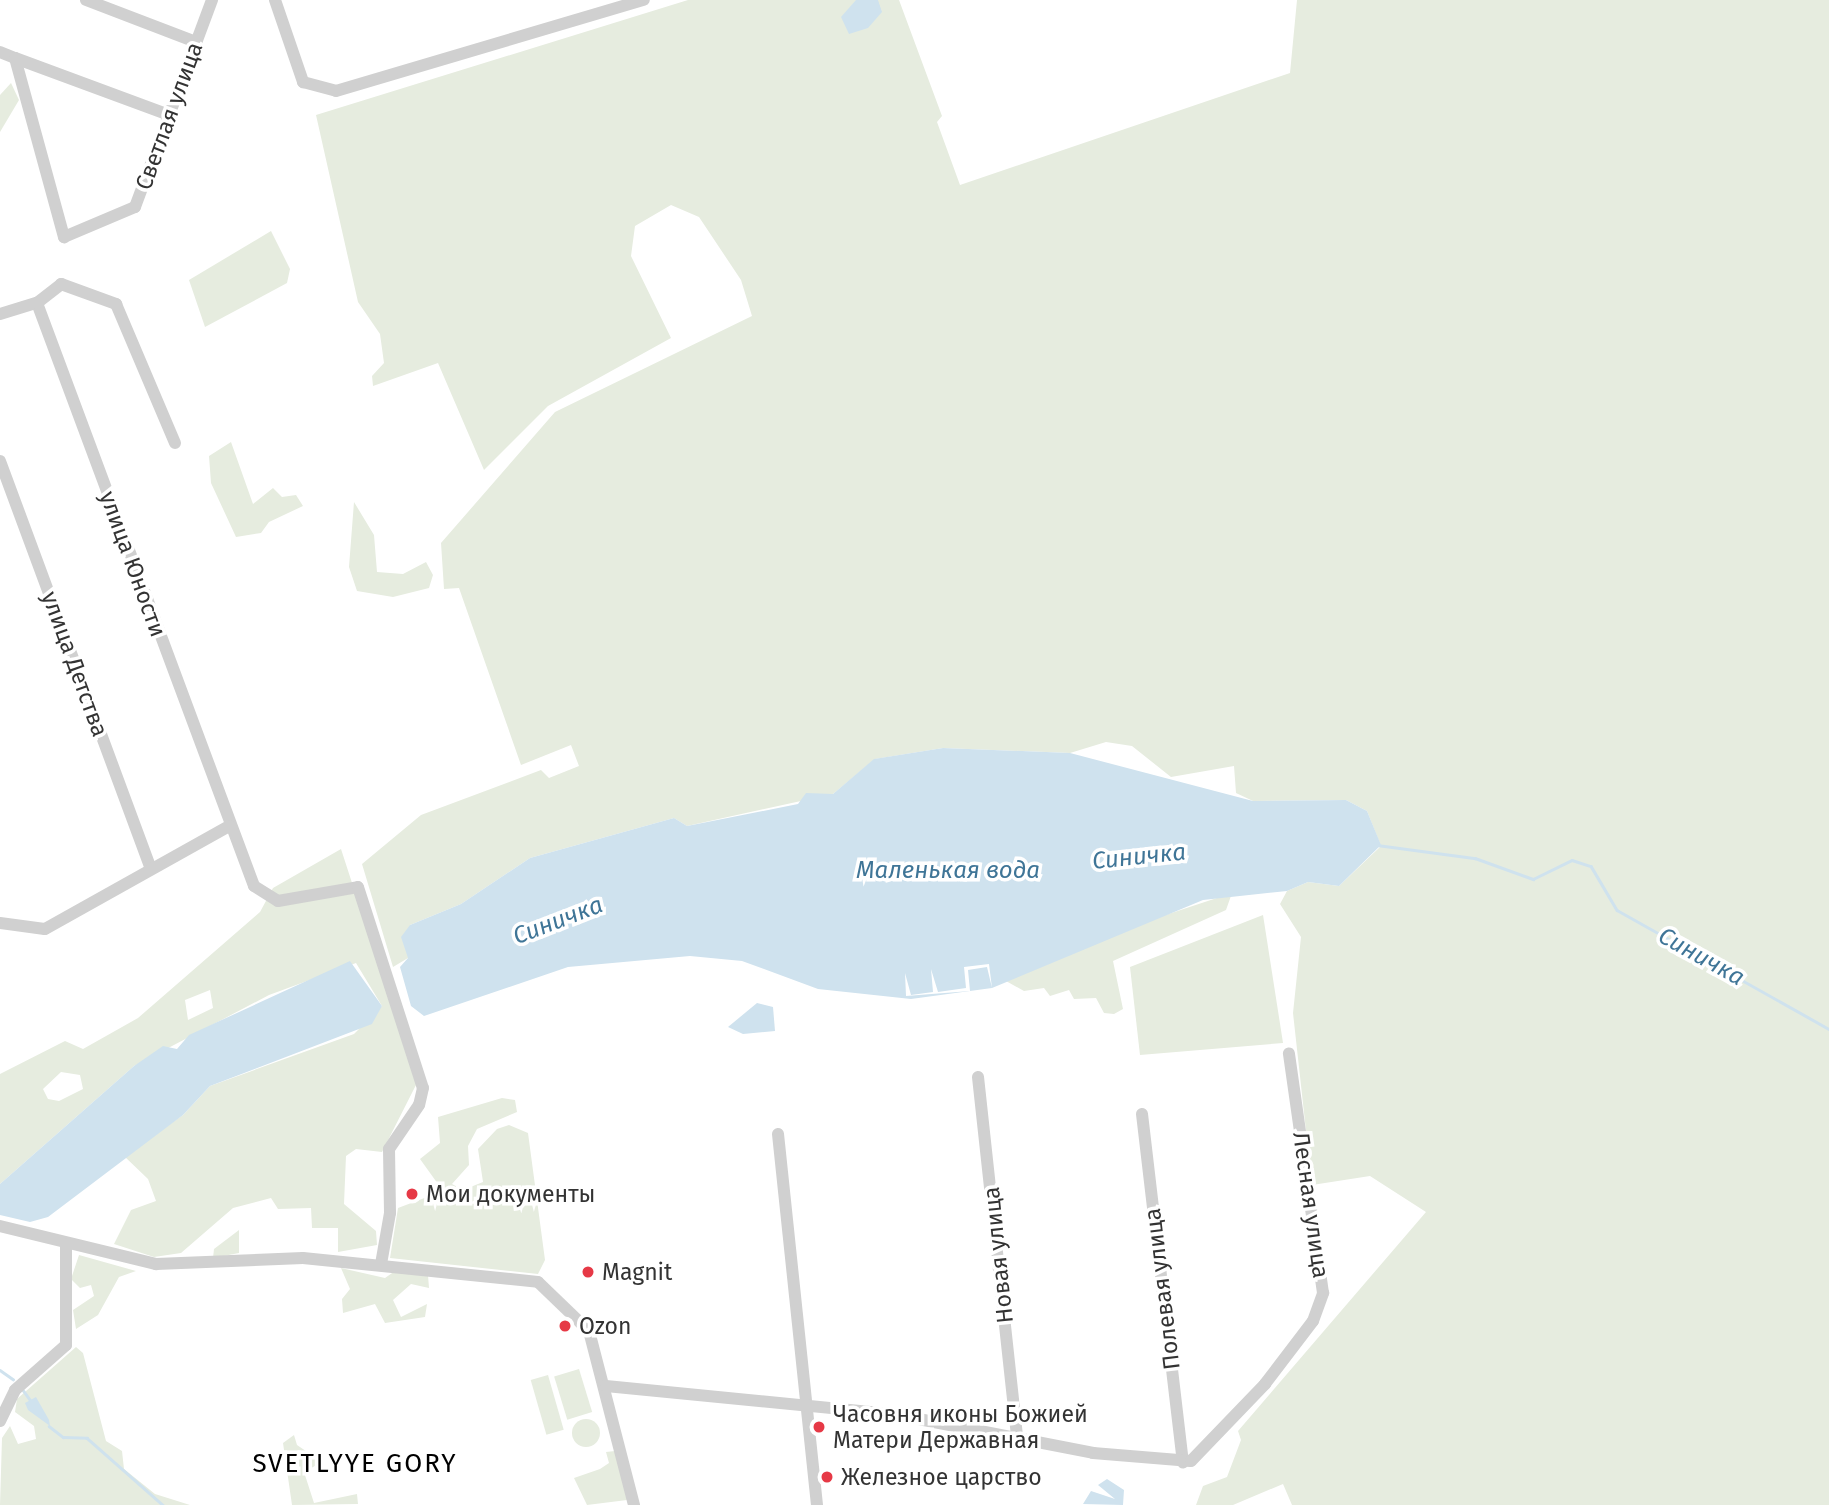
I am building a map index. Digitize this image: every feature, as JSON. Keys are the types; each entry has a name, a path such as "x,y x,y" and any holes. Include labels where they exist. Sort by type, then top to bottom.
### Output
{"street":[{"path":"86,0 196,42"},
{"name":"Светлая улица","path":"15,58 64,237 135,207 212,0"},
{"path":"275,0 303,82 309,88 336,91 644,0"},
{"path":"0,52 169,115"},
{"path":"0,314 37,303 61,284 116,304 175,443"},
{"name":"улица Юности","path":"37,303 229,825 254,886 269,899 294,902 330,888 358,887 423,1088 389,1149 390,1213 381,1264"},
{"name":"улица Детства","path":"0,461 150,866"},
{"path":"0,923 45,929 150,866 229,825"},
{"name":"Лесная улица","path":"1179,1463 1223,1432 1265,1384 1313,1321 1324,1293 1289,1054"},
{"name":"Новая улица","path":"978,1077 1017,1434"},
{"name":"Полевая улица","path":"1142,1114 1179,1463"},
{"path":"779,1134 817,1505"},
{"path":"0,1226 66,1244 173,1265 303,1258 538,1282 584,1323 606,1386 634,1505"},
{"path":"0,1421 15,1390 66,1345 66,1244"},
{"path":"606,1386 1017,1434 1093,1453 1179,1463"}],"shaded area":[{"path":"688,0 899,0 942,116 937,122 960,185 1290,73 1297,0 1829,0 1829,1505 1292,1505 1283,1484 1233,1505 1196,1505 1203,1486 1227,1477 1241,1440 1238,1431 1426,1212 1370,1176 1312,1185 1293,1013 1301,937 1280,904 1287,891 1308,882 1339,886 1381,846 1367,811 1346,800 1253,801 1236,793 1234,766 1171,777 1132,746 1106,742 1070,753 943,748 875,759 833,794 687,826 674,818 530,858 461,904 410,925 408,958 393,967 362,864 421,815 541,770 549,778 579,766 571,745 521,765 459,588 444,589 441,543 555,412 752,316 741,280 699,217 671,205 635,226 631,256 671,338 548,406 484,470 438,363 373,386 372,376 384,363 380,334 358,302 316,115"},
{"path":"11,83 19,100 0,132 0,95"},
{"path":"271,231 290,269 287,283 205,327 189,280"},
{"path":"231,442 253,504 273,488 282,497 296,495 303,506 269,522 261,533 236,537 211,483 209,456"},
{"path":"354,502 374,535 377,572 403,574 426,562 433,575 429,588 393,597 357,591 349,567"},
{"path":"341,849 417,1083 382,1152 356,1149 346,1156 344,1204 376,1231 377,1245 338,1252 338,1228 312,1228 311,1208 278,1209 271,1198 233,1208 181,1253 154,1257 114,1244 131,1210 156,1201 148,1179 124,1156 183,1115 210,1086 354,1034 382,1006 356,963 269,995 134,1066 0,1184 0,1074 65,1041 83,1049 138,1018 260,912 273,888","holes":["210,990 213,1008 188,1020 185,1000","61,1072 80,1075 83,1089 59,1101 48,1099 43,1089"]},
{"path":"1232,893 1226,910 1113,961 1123,1009 1114,1014 1104,1013 1096,998 1074,999 1069,990 1050,996 1044,988 1024,991 1006,981 1114,932"},
{"path":"1263,915 1283,1043 1140,1055 1130,967"},
{"path":"502,1098 515,1100 517,1112 477,1129 468,1146 469,1165 452,1184 463,1190 483,1182 478,1149 497,1129 509,1125 528,1133 545,1260 538,1274 390,1258 398,1208 443,1191 420,1159 440,1143 438,1117"},
{"path":"239,1230 239,1253 213,1258 214,1249"},
{"path":"79,1255 136,1271 119,1277 98,1315 76,1329 73,1310 94,1296 91,1285 80,1288 71,1279"},
{"path":"341,1268 385,1278 395,1271 428,1275 429,1288 411,1284 393,1300 401,1317 427,1304 425,1317 385,1323 375,1304 343,1313 342,1299 350,1289"},
{"path":"76,1347 83,1353 106,1441 122,1451 124,1469 155,1494 190,1505 0,1505 2,1438 10,1426 18,1444 36,1439 34,1426 15,1412 17,1399"},
{"path":"579,1369 592,1412 567,1420 554,1377"},
{"path":"548,1375 564,1430 546,1435 531,1380"},
{"path":"586,1419 596,1423 600,1433 596,1443 586,1447 576,1443 572,1433 576,1423"},
{"path":"294,1435 297,1445 322,1462 304,1472 314,1503 357,1494 358,1504 292,1505 283,1443"},
{"path":"615,1451 627,1500 587,1505 574,1478 600,1469 609,1463 606,1452"}],"water":[{"path":"856,0 878,0 882,12 868,28 849,34 841,17"},
{"name":"Маленькая вода","path":"943,748 1070,753 1253,801 1346,800 1367,811 1381,845 1339,886 1308,882 1287,891 1203,900 992,988 911,999 818,989 742,961 690,956 568,967 424,1016 411,1006 400,967 408,958 401,937 410,925 461,904 530,858 674,818 687,826 798,804 806,793 833,794 874,759"},
{"path":"350,961 382,1006 372,1024 210,1086 183,1115 48,1217 30,1222 0,1215 0,1184 134,1066 163,1046 177,1049 189,1035"},
{"path":"757,1003 773,1007 775,1031 743,1034 728,1027"},
{"path":"36,1397 50,1426 28,1410 25,1403"},
{"path":"1107,1479 1124,1490 1123,1505 1083,1504 1091,1491 1115,1499 1098,1485"}],"pier":[{"path":"989,964 992,988 987,967 968,970 970,991 906,996 905,973 911,995 933,992 931,969 938,992 966,988 964,967"}],"waterway":[{"name":"Синичка","path":"1377,845 1475,858 1533,879 1572,860 1591,866 1617,910 1829,1029"},
{"path":"0,1370 13,1379"},
{"path":"23,1390 31,1401"},
{"path":"49,1426 63,1437 87,1438 163,1505"}],"place":[{"name":"Мои документы","path":"412,1194"},
{"name":"Magnit","path":"588,1272"},
{"name":"Ozon","path":"565,1326"},
{"name":"Часовня иконы Божией Матери Державная","path":"819,1427"},
{"name":"Железное царство","path":"827,1477"}],"district":[{"name":"SVETLYYE GORY","path":"355,1464"}]}
